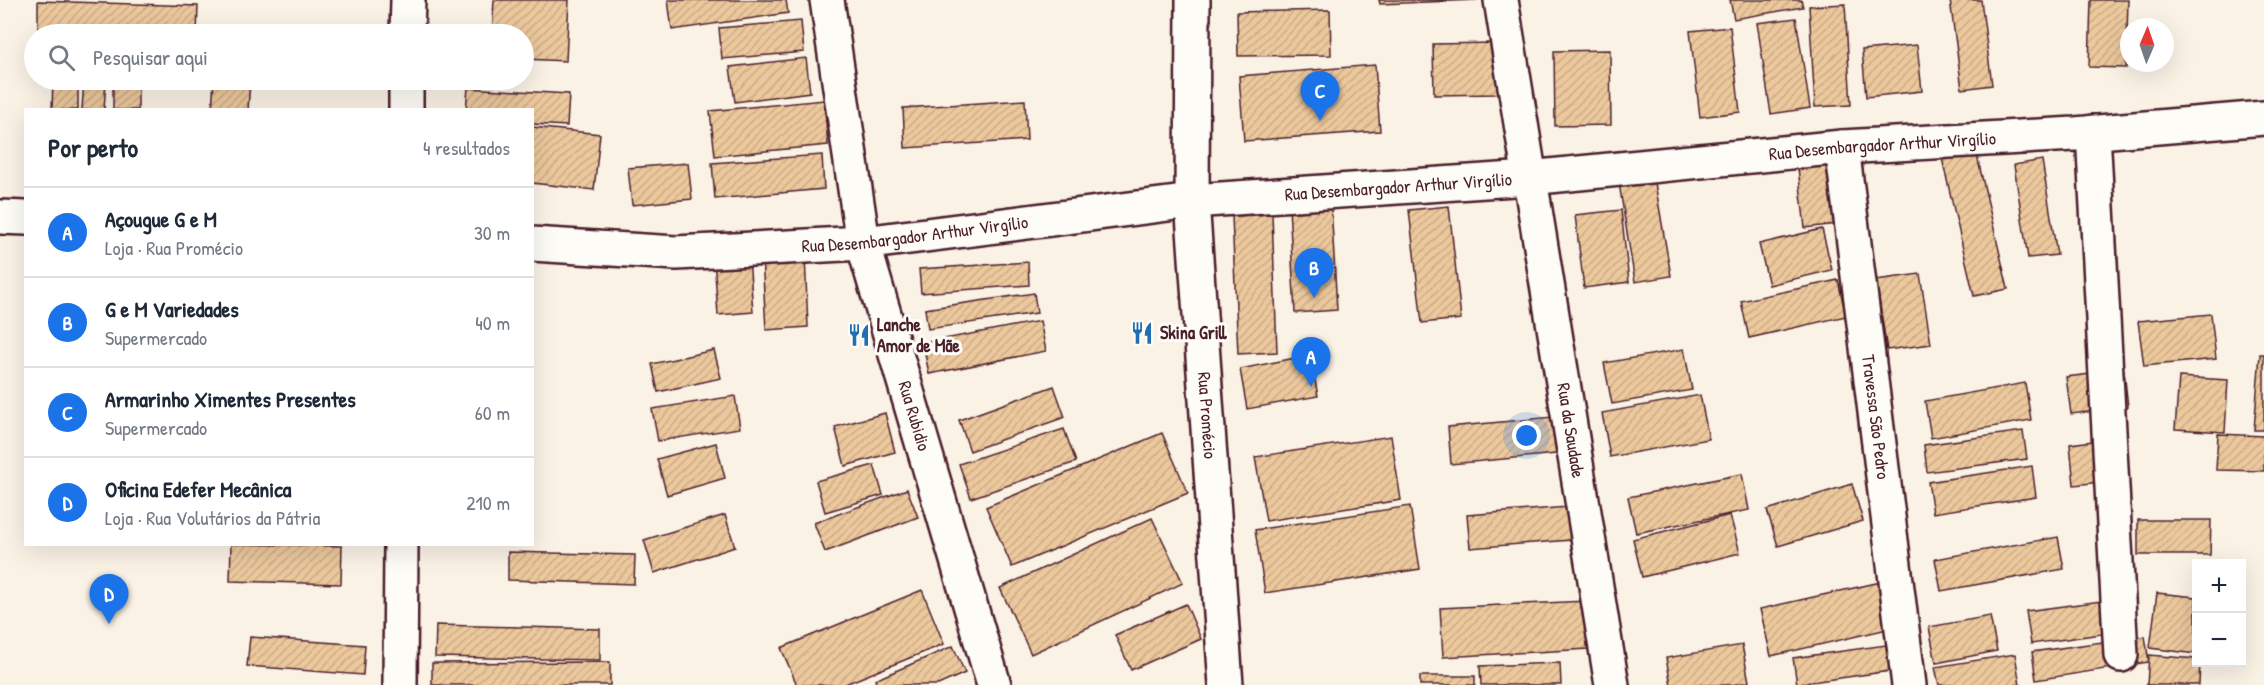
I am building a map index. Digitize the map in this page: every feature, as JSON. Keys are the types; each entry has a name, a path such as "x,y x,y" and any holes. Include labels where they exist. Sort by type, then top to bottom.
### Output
{"street":[{"path":"407,24 408,0"},
{"name":"Rua Rubidio","path":"827,0 863,243 994,685"},
{"name":"Rua Promécio","path":"1193,0 1192,201 1226,685"},
{"name":"Rua da Saudade","path":"1501,0 1612,685"},
{"path":"406,90 406,108"},
{"name":"Rua Desembargador Arthur Virgílio","path":"534,244 676,253 863,243 1192,201 1529,178 1842,147 2093,132 2264,118"},
{"path":"2093,132 2121,655"},
{"name":"Travessa São Pedro","path":"1842,147 1909,685"},
{"path":"0,217 24,218"},
{"path":"400,685 401,546"}],"building":[{"path":"494,0 569,0 566,61 534,59 534,24 493,24"},
{"path":"668,0 786,0 788,13 672,30"},
{"path":"1379,0 1477,0 1380,4"},
{"path":"1730,0 1801,0 1803,7 1734,19"},
{"path":"1950,0 1981,0 1992,85 1962,89"},
{"path":"2091,0 2128,0 2127,18 2120,18 2120,68 2089,67"},
{"path":"38,1 198,6 197,24 38,24"},
{"path":"1845,4 1851,105 1815,107 1809,6"},
{"path":"1330,10 1331,55 1238,56 1237,12"},
{"path":"1796,18 1810,108 1771,114 1757,23"},
{"path":"801,21 804,52 722,59 719,28"},
{"path":"1730,27 1740,112 1700,117 1690,31"},
{"path":"1497,43 1498,94 1434,95 1433,44"},
{"path":"1917,45 1922,91 1866,97 1862,50"},
{"path":"1610,50 1611,125 1555,126 1554,51"},
{"path":"806,58 810,92 735,102 730,67"},
{"path":"1375,65 1380,131 1244,141 1239,76"},
{"path":"53,90 78,90 78,108 52,108"},
{"path":"83,90 105,90 104,108 82,108"},
{"path":"113,90 138,90 138,108 113,108"},
{"path":"213,90 249,90 248,108 212,108"},
{"path":"468,90 569,94 567,126 534,124 534,108 466,108"},
{"path":"824,100 828,145 715,156 710,111"},
{"path":"1025,100 1027,140 905,148 903,108"},
{"path":"534,127 600,134 594,190 534,183"},
{"path":"1975,147 2008,289 1974,296 1941,154"},
{"path":"822,155 824,189 715,199 712,163"},
{"path":"2042,160 2057,255 2028,258 2014,165"},
{"path":"688,163 692,199 632,205 628,168"},
{"path":"1839,164 1845,223 1805,228 1798,168"},
{"path":"1654,177 1671,276 1635,282 1619,183"},
{"path":"1331,204 1337,310 1295,313 1289,207"},
{"path":"1449,206 1461,319 1422,323 1409,210"},
{"path":"1621,210 1629,282 1584,288 1575,215"},
{"path":"1272,214 1277,352 1238,354 1232,216"},
{"path":"1822,229 1832,270 1769,285 1759,244"},
{"path":"805,255 808,327 766,330 762,257"},
{"path":"749,257 753,312 718,315 714,259"},
{"path":"1028,262 1029,285 921,293 919,269"},
{"path":"1920,274 1931,344 1887,350 1876,280"},
{"path":"1838,280 1846,316 1749,338 1741,301"},
{"path":"1034,293 1037,313 928,329 925,309"},
{"path":"2211,314 2216,359 2144,366 2138,321"},
{"path":"1040,321 1046,351 929,374 923,343"},
{"path":"1684,349 1692,390 1612,404 1604,363"},
{"path":"714,350 721,378 658,392 652,364"},
{"path":"2260,354 2264,354 2264,430 2254,430"},
{"path":"1310,355 1318,396 1247,409 1240,369"},
{"path":"2124,370 2128,407 2071,414 2066,377"},
{"path":"2179,377 2228,380 2225,432 2175,429"},
{"path":"2025,383 2031,420 1931,438 1925,401"},
{"path":"1054,386 1065,417 970,451 959,420"},
{"path":"1700,395 1709,439 1610,457 1602,413"},
{"path":"735,396 740,428 658,441 652,409"},
{"path":"885,413 895,452 845,466 835,427"},
{"path":"1553,417 1556,454 1451,464 1448,427"},
{"path":"1064,429 1076,462 971,498 959,464"},
{"path":"2023,431 2027,459 1927,472 1924,445"},
{"path":"1162,433 1188,493 1012,567 986,507"},
{"path":"2218,434 2264,436 2264,471 2216,470"},
{"path":"1391,436 1401,500 1266,521 1255,457"},
{"path":"2124,437 2128,479 2074,485 2070,444"},
{"path":"716,443 725,478 667,495 657,459"},
{"path":"874,465 883,495 825,512 816,481"},
{"path":"2032,466 2036,497 1933,513 1928,482"},
{"path":"1742,474 1749,510 1636,533 1628,497"},
{"path":"1852,484 1863,521 1778,546 1767,510"},
{"path":"907,489 918,517 825,552 814,523"},
{"path":"1410,506 1420,569 1265,593 1255,530"},
{"path":"1568,507 1571,540 1470,548 1467,515"},
{"path":"725,515 735,547 654,573 644,540"},
{"path":"1730,515 1740,553 1642,577 1633,539"},
{"path":"1152,518 1183,583 1031,654 1000,588"},
{"path":"2138,520 2211,520 2210,555 2138,555"},
{"path":"2058,537 2064,569 1941,591 1935,559"},
{"path":"231,546 342,546 341,584 230,581"},
{"path":"508,552 635,555 634,584 508,580"},
{"path":"1881,582 1892,628 1771,656 1760,609"},
{"path":"922,590 944,644 843,685 797,685 781,648"},
{"path":"2157,593 2192,597 2192,653 2150,648"},
{"path":"2124,598 2129,630 2031,644 2026,611"},
{"path":"1587,601 1589,649 1443,657 1440,608"},
{"path":"1186,604 1201,639 1131,670 1115,635"},
{"path":"1990,616 1997,651 1936,663 1929,627"},
{"path":"436,625 600,629 600,660 435,657"},
{"path":"2145,636 2149,662 2036,680 2032,652"},
{"path":"250,637 365,645 363,675 247,666"},
{"path":"1742,645 1749,682 1731,685 1671,685 1666,658"},
{"path":"1886,645 1890,671 1797,684 1793,658"},
{"path":"953,646 965,673 938,685 877,685 875,680"},
{"path":"2015,654 2020,685 1939,685 1935,667"},
{"path":"2149,655 2192,659 2192,667 2200,667 2199,685 2147,685"},
{"path":"610,662 610,685 432,685 432,663"},
{"path":"1560,663 1561,685 1481,685 1480,666"},
{"path":"1420,676 1475,676 1475,685 1420,685"}],"place":[{"name":"Armarinho Ximentes Presentes","path":"1320,121"},
{"name":"G e M Variedades","path":"1314,298"},
{"name":"Skina Grill","path":"1142,333"},
{"name":"Lanche Amor de Mãe","path":"859,335"},
{"name":"Açougue G e M","path":"1311,387"},
{"name":"Oficina Edefer Mecânica","path":"109,624"}]}
